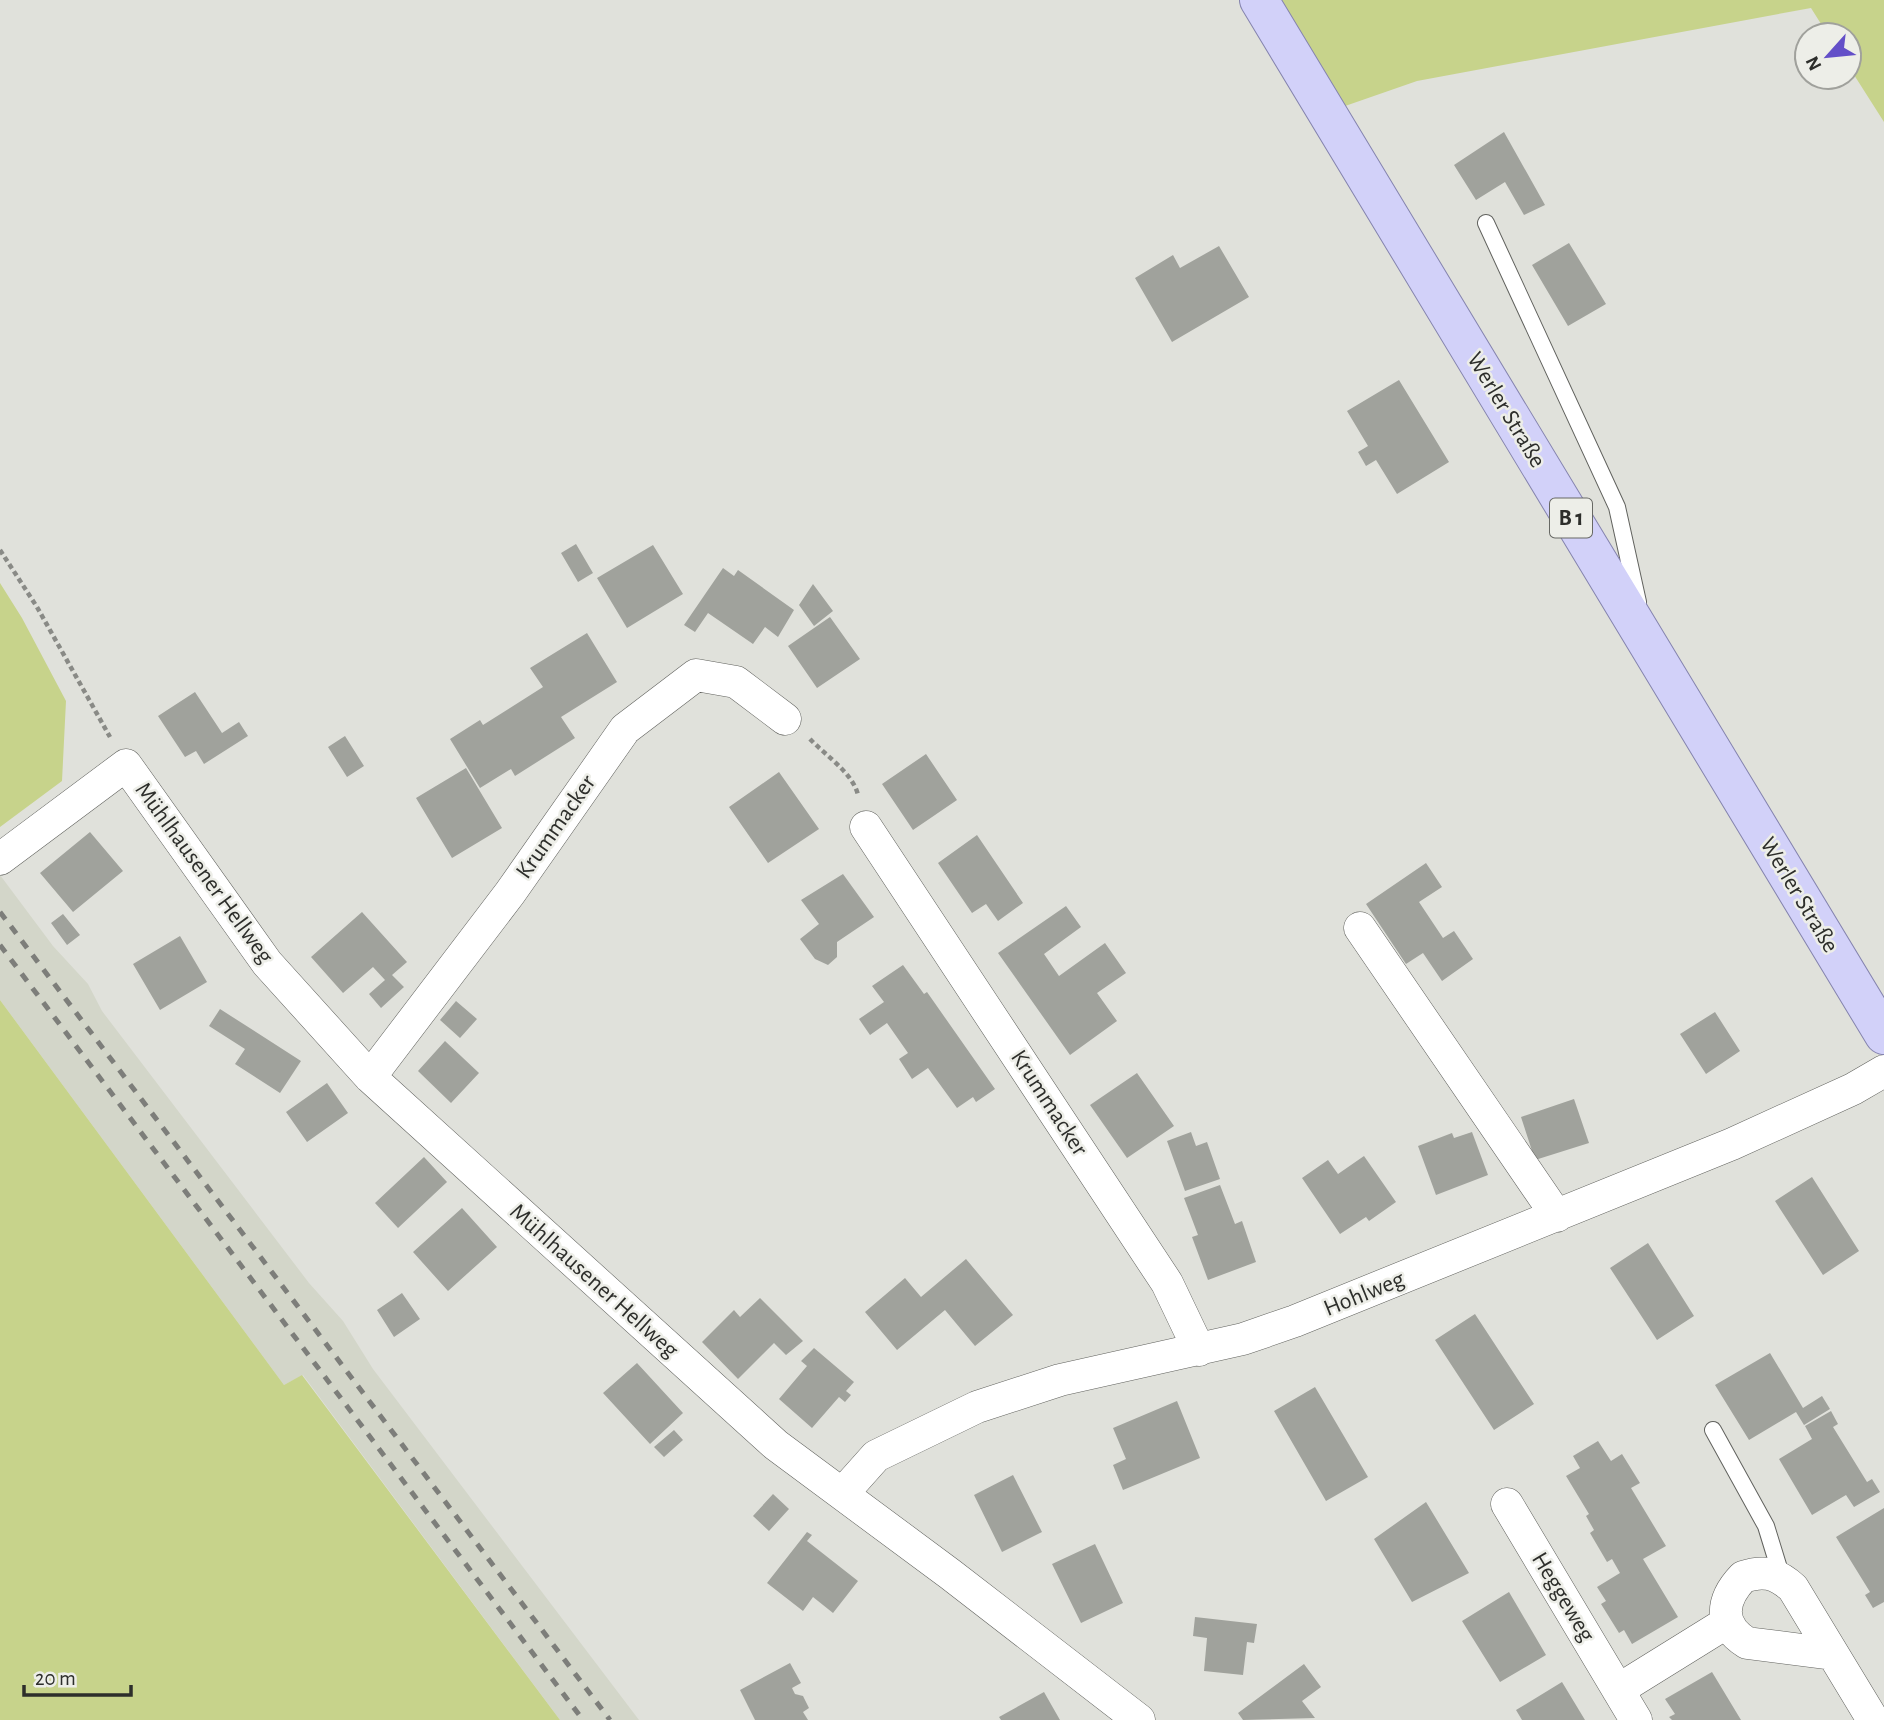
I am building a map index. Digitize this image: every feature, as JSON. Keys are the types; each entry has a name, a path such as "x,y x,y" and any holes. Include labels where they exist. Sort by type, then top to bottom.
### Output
{"main road":[{"name":"Werler Straße","path":"1259,0 1884,1035"}],"street":[{"name":"Krummacker","path":"370,1077 510,893 625,729 696,675 737,682 785,719"},
{"name":"Mühlhausener Hellweg","path":"0,859 126,765 267,963 370,1077 776,1445 843,1493 1139,1720"},
{"name":"Krummacker","path":"866,827 1167,1283 1199,1350"},
{"path":"1360,928 1557,1216"},
{"name":"Hohlweg","path":"843,1493 876,1456 977,1407 1060,1380 1199,1350 1295,1321 1732,1144 1853,1089 1884,1071"},
{"name":"Heggeweg","path":"1507,1503 1636,1720"},
{"path":"1833,1654 1747,1643 1735,1635 1726,1623 1727,1598 1743,1577 1769,1572 1782,1578 1793,1588 1833,1654 1873,1720"},
{"path":"1618,1690 1726,1623"}],"lane":[{"path":"1486,223 1617,507 1647,645"},
{"path":"1713,1430 1766,1526 1782,1578"}],"path":[{"name":"Mühlhausener Hellweg","path":"0,550 37,607 126,765"},
{"path":"785,719 806,735 856,788 866,827"}],"shaded area":[{"path":"0,875 53,946 88,984 102,1011 309,1283 343,1321 373,1369 639,1720 560,1720 303,1375 284,1385 0,1000"}],"green space":[{"path":"1259,0 1884,0 1884,122 1863,89 1863,21 1819,21 1811,8 1417,81 1325,113"},
{"path":"0,583 22,618 66,701 62,781 0,827"},
{"path":"0,1000 284,1385 302,1375 560,1720 0,1720"}],"building":[{"path":"1504,132 1545,205 1524,215 1505,182 1476,200 1454,165"},
{"path":"1569,243 1606,304 1568,326 1532,265"},
{"path":"1219,246 1249,297 1172,342 1135,278 1173,255 1180,268"},
{"path":"1399,380 1449,462 1397,494 1376,460 1366,466 1358,452 1368,446 1347,411"},
{"path":"576,544 593,573 578,582 561,553"},
{"path":"653,545 683,594 627,628 597,578"},
{"path":"723,568 734,576 738,570 794,610 778,637 765,627 753,644 708,613 695,632 684,625"},
{"path":"813,584 833,611 814,626 799,605"},
{"path":"830,617 860,659 817,688 788,646"},
{"path":"587,633 617,682 561,717 575,738 515,776 511,769 480,788 450,739 480,720 483,725 543,687 530,668"},
{"path":"195,692 222,733 239,722 248,736 204,764 196,751 185,757 158,716"},
{"path":"345,736 364,766 347,777 328,747"},
{"path":"926,754 957,800 913,830 882,784"},
{"path":"466,768 502,828 452,858 416,798"},
{"path":"779,772 819,829 768,863 729,807"},
{"path":"90,832 123,871 73,912 40,873"},
{"path":"977,835 1023,903 998,921 986,904 972,913 938,863"},
{"path":"1426,863 1442,887 1419,902 1443,938 1454,931 1473,959 1442,981 1423,953 1406,964 1366,904"},
{"path":"843,874 874,917 837,942 837,957 828,965 815,959 800,939 819,924 801,900"},
{"path":"1066,906 1081,927 1044,954 1059,976 1105,943 1126,973 1097,993 1117,1021 1070,1055 998,953"},
{"path":"362,912 407,962 392,975 404,987 381,1008 369,994 385,980 373,967 343,993 311,957"},
{"path":"63,914 80,935 67,945 51,923"},
{"path":"180,936 207,982 160,1010 133,964"},
{"path":"903,965 924,994 927,992 995,1089 976,1102 973,1097 957,1108 928,1068 912,1079 899,1059 908,1053 887,1023 870,1035 859,1019 884,1002 872,986"},
{"path":"456,1001 477,1019 460,1038 440,1020"},
{"path":"220,1009 301,1061 280,1093 235,1064 245,1049 209,1026"},
{"path":"1715,1012 1740,1051 1706,1074 1680,1034"},
{"path":"445,1041 479,1073 451,1103 418,1071"},
{"path":"1137,1073 1174,1126 1127,1158 1090,1105"},
{"path":"327,1083 348,1113 307,1142 286,1112"},
{"path":"1574,1099 1589,1143 1535,1160 1521,1117"},
{"path":"1191,1132 1196,1146 1207,1142 1220,1179 1185,1191 1167,1141"},
{"path":"1472,1132 1488,1175 1436,1195 1418,1146 1452,1133 1454,1138"},
{"path":"1364,1156 1396,1202 1369,1221 1366,1217 1340,1234 1302,1178 1328,1160 1338,1174"},
{"path":"424,1157 447,1182 398,1228 375,1203"},
{"path":"1812,1177 1859,1251 1823,1275 1775,1201"},
{"path":"1220,1185 1235,1224 1242,1221 1256,1262 1208,1280 1192,1237 1198,1235 1184,1198"},
{"path":"462,1208 497,1247 448,1291 413,1252"},
{"path":"1648,1243 1694,1316 1657,1340 1610,1268"},
{"path":"966,1259 1013,1315 975,1346 945,1310 897,1350 865,1312 905,1278 921,1297"},
{"path":"402,1293 420,1319 394,1337 377,1310"},
{"path":"760,1298 803,1341 786,1355 774,1343 738,1379 702,1342 734,1310 740,1317"},
{"path":"1475,1314 1534,1404 1494,1430 1435,1340"},
{"path":"814,1348 854,1382 846,1391 851,1395 845,1402 839,1397 812,1428 779,1399 807,1366 801,1361"},
{"path":"1770,1353 1803,1408 1822,1396 1830,1409 1804,1425 1796,1412 1749,1440 1715,1385"},
{"path":"637,1363 683,1413 650,1444 603,1393"},
{"path":"1315,1387 1368,1477 1326,1501 1274,1411"},
{"path":"1177,1401 1200,1458 1123,1490 1113,1465 1126,1459 1113,1428"},
{"path":"1831,1411 1838,1424 1833,1427 1867,1482 1872,1479 1880,1492 1854,1507 1846,1495 1812,1515 1779,1459 1812,1439 1805,1426"},
{"path":"674,1430 683,1440 664,1457 654,1447"},
{"path":"1598,1441 1611,1461 1622,1454 1640,1483 1631,1488 1666,1546 1643,1559 1678,1617 1632,1644 1624,1630 1619,1633 1601,1604 1606,1601 1597,1587 1620,1573 1612,1559 1607,1562 1590,1533 1594,1530 1586,1516 1589,1514 1566,1476 1580,1468 1573,1456"},
{"path":"1013,1475 1042,1532 1002,1552 974,1495"},
{"path":"773,1494 789,1509 769,1531 753,1516"},
{"path":"1426,1502 1469,1573 1412,1602 1374,1539"},
{"path":"1884,1508 1884,1602 1873,1608 1865,1595 1870,1592 1836,1537"},
{"path":"807,1532 812,1535 807,1541 858,1581 833,1613 813,1597 803,1611 767,1583"},
{"path":"1095,1544 1123,1603 1081,1623 1052,1564"},
{"path":"1509,1592 1546,1655 1500,1682 1462,1621"},
{"path":"1195,1617 1257,1624 1254,1643 1247,1642 1243,1675 1204,1671 1207,1638 1193,1636"},
{"path":"790,1663 801,1683 792,1688 795,1694 803,1696 809,1708 803,1712 808,1720 755,1720 740,1690"},
{"path":"1304,1664 1321,1687 1302,1701 1315,1718 1243,1720 1238,1713"},
{"path":"1712,1672 1741,1720 1672,1720 1669,1717 1675,1714 1665,1699"},
{"path":"1562,1682 1585,1720 1522,1720 1516,1710"},
{"path":"1044,1692 1060,1720 1001,1720 999,1717"}],"railway":[{"path":"0,912 610,1720"},
{"path":"0,945 583,1720"}]}
